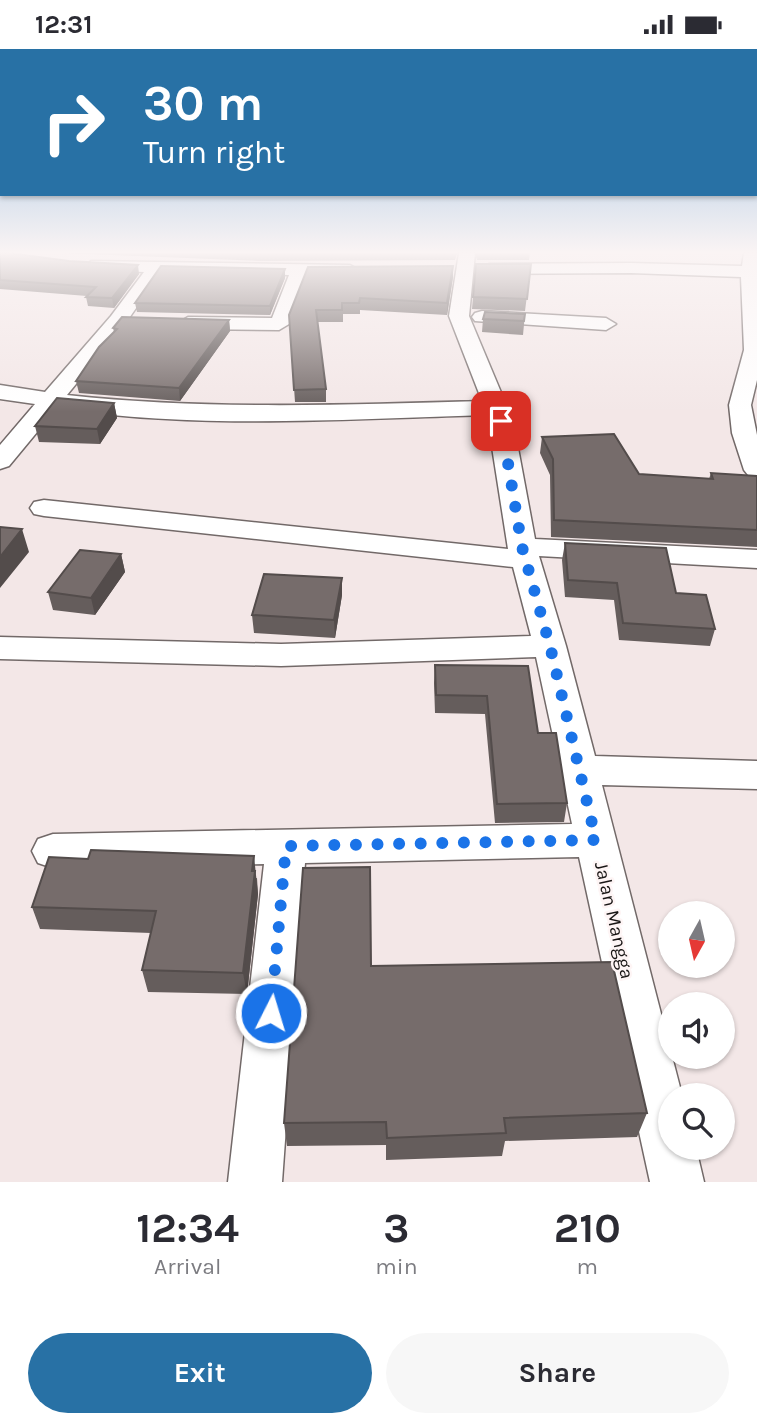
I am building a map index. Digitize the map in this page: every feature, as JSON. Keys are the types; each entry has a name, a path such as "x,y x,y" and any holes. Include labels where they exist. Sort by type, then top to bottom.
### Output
{"street":[{"path":"0,461 128,306"},
{"path":"168,322 279,324 288,306"},
{"name":"Jalan Mangga","path":"459,306 459,316 501,421 524,554 550,646 677,1182"},
{"path":"753,306 754,351 747,385 741,395 757,470"},
{"path":"459,316 606,324"},
{"path":"118,320 143,321"},
{"path":"0,393 51,402 176,410 315,413 496,408"},
{"path":"44,508 524,554 757,559"},
{"path":"0,648 281,655 550,646"},
{"path":"579,770 757,775"},
{"path":"53,851 596,840"},
{"path":"255,1182 286,846"}],"building":[{"path":"293,306 342,306 342,310 316,310 326,389 294,390 289,315"},
{"path":"485,312 525,314 524,321 483,319"},
{"path":"122,317 229,320 179,388 76,381 99,347 117,329 113,328"},
{"path":"57,398 114,403 97,429 35,426"},
{"path":"614,434 639,474 713,479 711,473 757,476 757,530 554,520 553,459 542,437"},
{"path":"0,527 22,529 0,557"},
{"path":"565,543 666,548 676,593 706,595 715,629 623,623 617,583 568,580"},
{"path":"80,550 121,554 91,598 48,592"},
{"path":"264,574 342,578 334,620 252,615"},
{"path":"435,665 528,666 538,733 556,733 567,803 497,804 487,696 436,695"},
{"path":"91,850 254,856 252,871 255,871 243,973 142,970 156,911 32,907 49,857 88,859"},
{"path":"370,867 371,966 612,962 647,1113 504,1118 506,1133 387,1138 386,1122 284,1123 303,868"}],"route":[{"path":"271,1013 286,846 596,840 550,646 522,547 501,421"}]}
